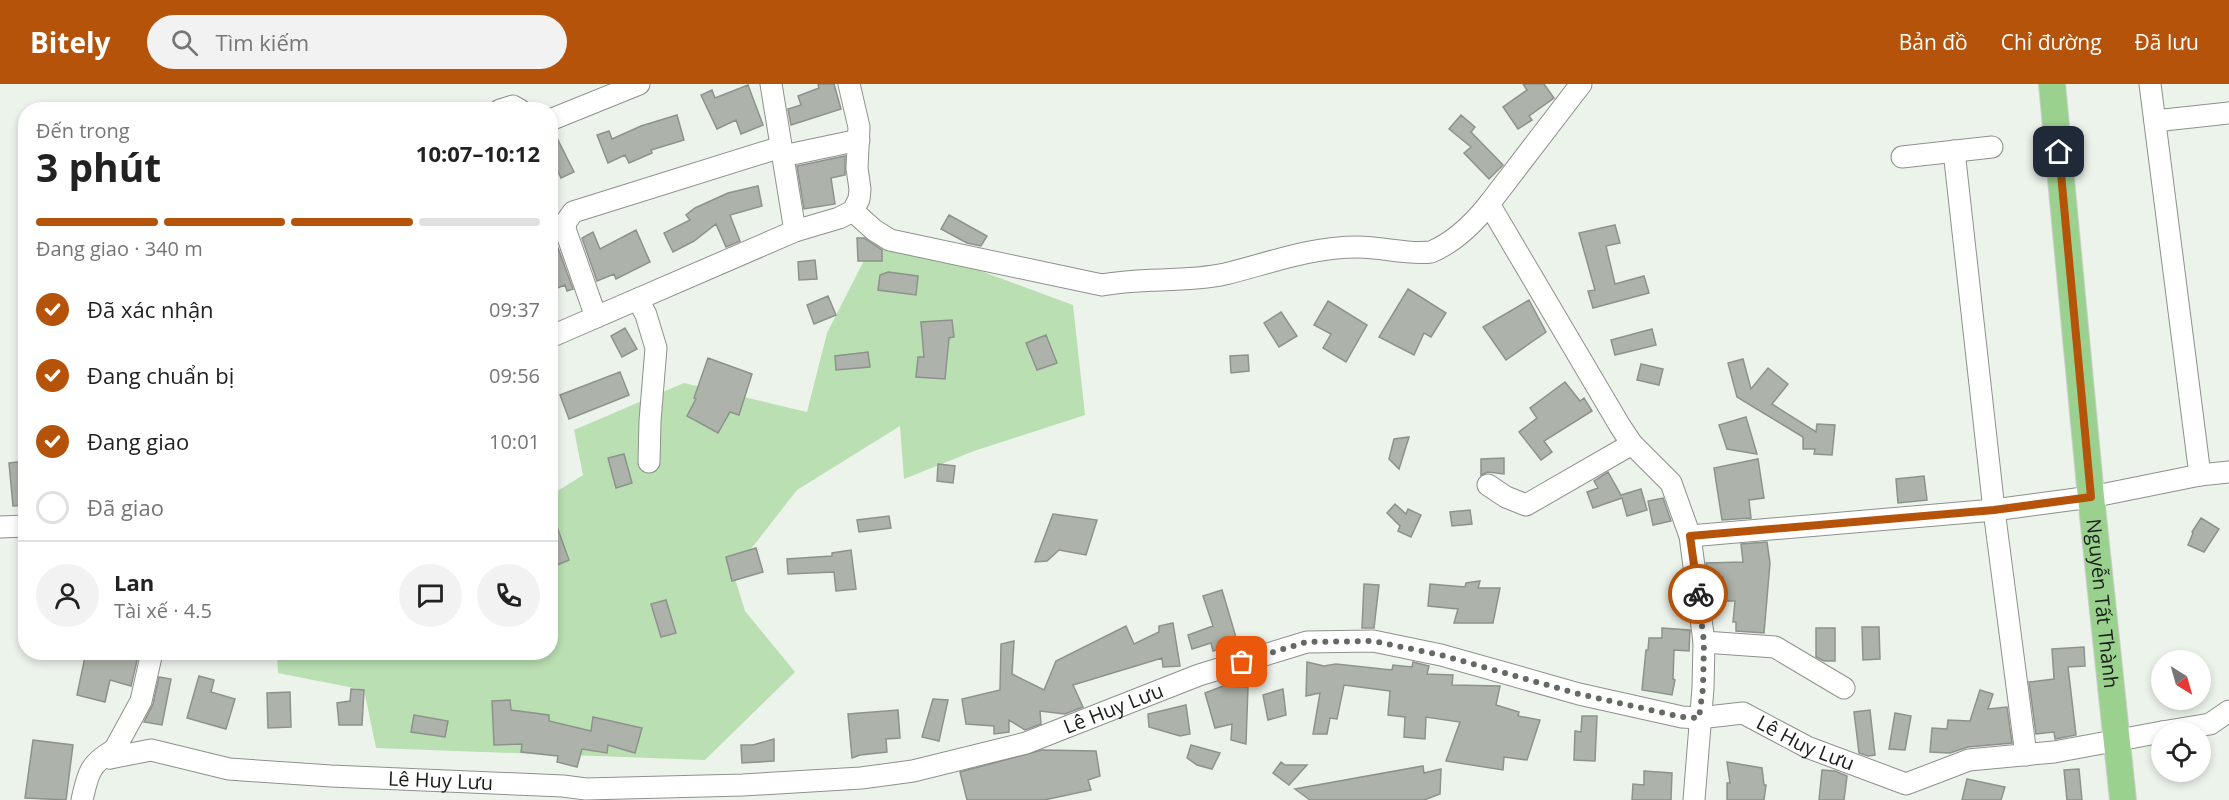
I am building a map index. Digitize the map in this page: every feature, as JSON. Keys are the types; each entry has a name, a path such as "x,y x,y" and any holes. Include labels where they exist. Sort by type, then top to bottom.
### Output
{"main road":[{"name":"Nguyễn Tất Thành","path":"2052,84 2091,497 2123,800"}],"street":[{"path":"558,117 639,84"},
{"path":"771,84 795,231"},
{"path":"558,334 795,231 839,218 853,211 860,199 857,168 859,140 858,117 849,84"},
{"path":"853,211 874,230 890,240 1102,285 1120,281 1186,279 1223,274 1295,254 1331,249 1359,247 1431,252 1441,248 1470,227 1581,84"},
{"path":"2150,84 2200,475"},
{"path":"2155,121 2229,113"},
{"path":"596,317 565,229 566,222 573,213 782,151 859,140"},
{"path":"1902,157 1992,147"},
{"path":"1954,151 1994,510 2026,755"},
{"path":"1489,204 1632,444 1671,483 1690,536 1704,642 1703,688 1694,800"},
{"path":"638,299 657,348 650,421 650,462"},
{"path":"1488,485 1506,497 1526,505 1632,444"},
{"path":"1690,536 1994,510 2091,497 2229,471"},
{"path":"0,527 18,526"},
{"name":"Lê Huy Lưu","path":"110,758 151,750 229,769 331,776 551,785 586,789 743,785 861,778 913,771 1026,743 1199,675 1306,642 1373,641 1441,655 1579,694 1682,717 1699,718 1743,713 1808,747 1906,784 1969,760 2054,752 2151,734"},
{"path":"1704,642 1774,647 1844,688"},
{"path":"110,758 141,701 150,660"},
{"name":"Lê Huy Lưu","path":"2211,723 2229,711"},
{"name":"Lê Huy Lưu","path":"82,800 93,765 101,757 114,750 110,758"}],"green space":[{"path":"878,233 1073,305 1085,415 974,451 904,479 900,426 797,490 733,572 745,611 795,672 705,760 376,748 364,690 278,673 277,660 558,660 558,491 583,475 574,430 684,383 807,412 827,333"}],"building":[{"path":"818,84 834,84 841,109 791,125 788,109 801,105 798,96 819,88"},
{"path":"1523,84 1544,84 1554,98 1529,116 1532,120 1518,129 1503,107 1527,90"},
{"path":"748,85 763,125 741,134 736,120 717,129 701,95 712,90 715,98"},
{"path":"677,115 684,140 651,150 652,153 629,163 625,155 608,163 597,135 609,131 612,139 641,126"},
{"path":"1461,115 1475,127 1471,132 1503,165 1489,179 1464,153 1471,147 1449,129"},
{"path":"558,140 574,172 561,178 558,172"},
{"path":"845,156 845,175 831,178 835,204 804,209 797,166"},
{"path":"758,186 762,206 730,215 740,241 726,247 716,224 694,241 673,252 664,233 690,220 686,215 695,208 728,193"},
{"path":"949,215 987,236 981,246 967,243 941,229"},
{"path":"1615,225 1620,243 1606,246 1615,284 1644,276 1649,293 1593,308 1588,291 1595,290 1579,233"},
{"path":"636,230 650,262 616,279 614,274 597,281 582,238 593,232 600,249"},
{"path":"857,238 864,238 882,250 882,261 858,261"},
{"path":"558,248 573,289 567,291 565,285 558,288"},
{"path":"815,260 817,279 799,280 798,262"},
{"path":"888,272 918,276 916,295 878,290 880,275"},
{"path":"1408,289 1446,313 1431,337 1424,333 1414,355 1379,337"},
{"path":"828,296 836,315 814,324 807,305"},
{"path":"1529,300 1546,332 1506,360 1483,327"},
{"path":"1328,301 1367,325 1346,362 1323,348 1331,334 1314,325"},
{"path":"1281,312 1297,336 1279,347 1264,323"},
{"path":"952,320 954,337 949,338 945,379 916,377 918,357 924,357 921,322"},
{"path":"625,328 637,349 622,357 611,336"},
{"path":"1652,329 1656,345 1615,355 1611,340"},
{"path":"1046,335 1057,363 1037,370 1026,343"},
{"path":"868,352 870,367 836,370 835,356"},
{"path":"1248,355 1249,371 1231,373 1230,356"},
{"path":"708,358 752,374 739,415 730,412 718,433 687,416 696,399 694,398"},
{"path":"1743,359 1751,389 1768,368 1788,384 1772,404 1816,432 1817,424 1835,425 1832,455 1814,454 1815,449 1803,449 1803,437 1737,397 1728,363"},
{"path":"1641,364 1663,369 1659,385 1637,380"},
{"path":"620,372 629,395 569,419 560,395"},
{"path":"1565,382 1580,401 1584,398 1592,411 1544,441 1552,452 1541,460 1519,432 1537,418 1530,408"},
{"path":"1746,417 1757,454 1727,449 1719,425"},
{"path":"1409,437 1399,469 1389,459 1394,439"},
{"path":"624,454 632,483 616,488 608,458"},
{"path":"1504,458 1504,474 1488,472 1481,475 1481,459"},
{"path":"1758,459 1764,498 1749,500 1751,518 1722,520 1714,468"},
{"path":"18,462 18,506 13,506 9,463"},
{"path":"938,464 955,466 953,483 937,481"},
{"path":"1608,472 1621,495 1641,489 1647,510 1627,516 1622,498 1593,508 1587,492 1598,488 1594,481"},
{"path":"1924,476 1927,500 1898,503 1896,479"},
{"path":"1663,498 1671,521 1653,525 1648,501"},
{"path":"1395,504 1406,514 1408,509 1421,515 1411,537 1398,531 1400,526 1387,513"},
{"path":"1470,510 1472,524 1452,526 1450,512"},
{"path":"1053,514 1097,520 1086,555 1059,550 1047,561 1035,562"},
{"path":"889,516 891,528 859,532 857,520"},
{"path":"2201,518 2219,529 2204,552 2188,545 2192,532"},
{"path":"558,530 569,560 558,565"},
{"path":"1767,542 1770,563 1764,633 1736,631 1736,622 1733,622 1735,601 1722,601 1723,577 1708,577 1706,563 1743,562 1741,544"},
{"path":"756,548 763,572 732,581 726,557"},
{"path":"851,550 856,589 836,591 834,572 788,574 787,559 832,556 832,553"},
{"path":"1480,581 1478,588 1500,588 1493,623 1454,623 1458,609 1428,606 1430,584 1465,587 1466,583"},
{"path":"1364,584 1379,585 1374,628 1362,628"},
{"path":"1222,590 1238,644 1213,651 1211,643 1192,649 1188,635 1213,626 1203,596"},
{"path":"666,600 676,633 661,637 651,604"},
{"path":"1173,623 1180,666 1163,667 1162,658 1073,685 1083,707 1065,714 1040,711 1041,724 1025,730 1009,720 1009,732 994,734 994,726 966,724 962,699 1000,690 1001,644 1014,641 1012,674 1044,690 1056,661 1126,626 1134,644 1159,632 1159,626"},
{"path":"1862,627 1879,627 1880,659 1863,660"},
{"path":"1662,628 1690,630 1689,651 1674,650 1673,679 1675,680 1672,695 1642,690 1649,638 1662,638"},
{"path":"1816,628 1835,628 1835,661 1824,661 1816,657"},
{"path":"2084,647 2085,666 2068,667 2076,735 2055,739 2054,732 2036,734 2029,682 2054,679 2052,649"},
{"path":"84,660 137,660 131,686 110,680 105,702 77,695"},
{"path":"1307,662 1324,666 1336,664 1392,670 1393,665 1412,667 1413,662 1429,666 1427,674 1453,675 1452,685 1500,686 1496,705 1519,712 1518,716 1540,720 1527,760 1504,757 1503,770 1446,761 1460,722 1426,717 1425,739 1404,737 1405,717 1388,715 1390,691 1344,685 1337,719 1330,718 1327,734 1313,734 1320,693 1306,696"},
{"path":"199,676 214,680 211,692 235,699 226,729 187,718"},
{"path":"159,677 171,679 162,725 144,722 153,704"},
{"path":"1223,686 1248,687 1246,744 1231,740 1232,724 1215,728 1205,693"},
{"path":"351,689 364,690 362,725 339,725 337,703 350,701"},
{"path":"1283,689 1286,715 1268,720 1263,695"},
{"path":"1980,690 1993,694 1988,709 2007,707 2012,743 1968,747 1950,753 1930,752 1932,728 1947,729 1948,720 1970,721"},
{"path":"290,692 291,727 268,728 267,693"},
{"path":"933,699 948,700 939,741 922,737"},
{"path":"510,700 511,710 549,715 549,721 591,731 593,717 642,728 635,753 608,745 607,753 582,749 577,767 557,762 558,756 521,752 522,744 494,745 492,701"},
{"path":"1186,705 1190,734 1180,736 1149,727 1148,714"},
{"path":"898,710 900,738 886,739 887,752 852,758 848,714"},
{"path":"1870,710 1875,755 1868,756 1859,753 1854,712"},
{"path":"1895,713 1911,716 1905,750 1889,749"},
{"path":"414,715 448,721 445,737 411,732"},
{"path":"1582,716 1597,716 1595,761 1574,760 1575,731 1581,732"},
{"path":"774,739 774,761 742,763 741,745 753,745"},
{"path":"33,740 73,745 66,800 25,798"},
{"path":"1191,745 1220,753 1212,769 1197,765 1187,758"},
{"path":"1042,750 1096,751 1100,776 1088,780 1091,790 1044,800 967,800 960,772"},
{"path":"1281,762 1285,765 1307,765 1289,785 1273,773"},
{"path":"1727,762 1762,768 1764,785 1766,785 1764,800 1727,800 1727,783 1730,783"},
{"path":"1423,766 1424,773 1441,769 1440,794 1424,800 1310,800 1295,789"},
{"path":"2079,769 2082,800 2067,800 2064,770"},
{"path":"1822,770 1835,771 1847,776 1844,800 1819,800"},
{"path":"1644,771 1672,773 1671,800 1632,800 1633,784 1644,785"},
{"path":"1967,779 2005,787 2001,800 1962,800"}],"way so far":[{"path":"1242,662 1306,642 1373,641 1441,655 1579,694 1682,717 1699,718 1703,688 1704,642 1698,594"}],"route":[{"path":"1698,594 1690,536 1994,510 2091,497 2059,152"}]}
